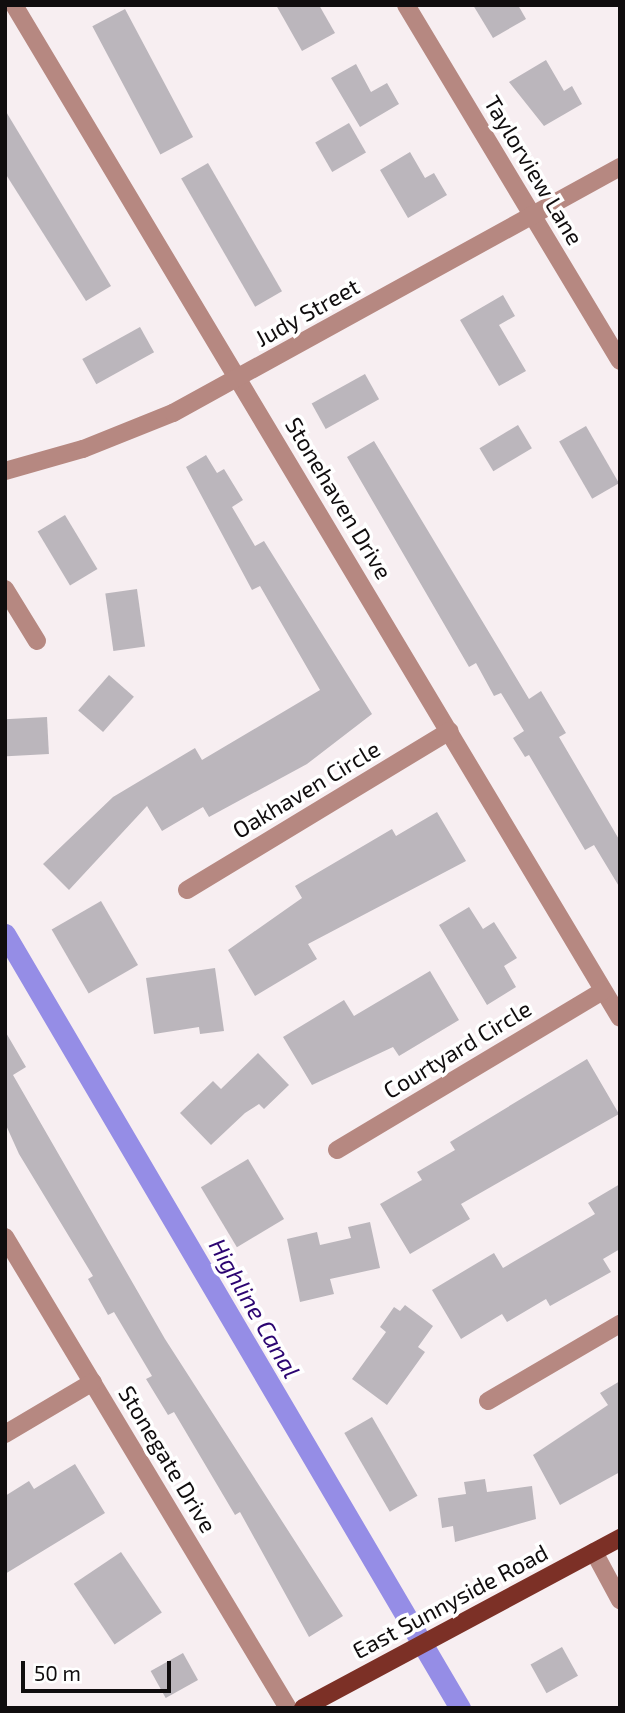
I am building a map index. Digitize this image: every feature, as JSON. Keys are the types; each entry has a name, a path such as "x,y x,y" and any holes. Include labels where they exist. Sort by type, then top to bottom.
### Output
{"main road":[{"name":"East Sunnyside Road","path":"303,1708 620,1538"}],"street":[{"name":"Stonehaven Drive","path":"14,5 620,1018"},
{"name":"Taylorview Lane","path":"406,5 620,361"},
{"name":"Judy Street","path":"5,471 83,449 173,413 620,167"},
{"path":"5,589 37,641"},
{"name":"Oakhaven Circle","path":"187,890 450,731"},
{"name":"Courtyard Circle","path":"337,1150 603,991"},
{"name":"Stonegate Drive","path":"5,1237 288,1708"},
{"path":"488,1401 620,1324"},
{"path":"5,1434 93,1382"},
{"path":"594,1552 620,1600"}],"building":[{"path":"276,5 319,5 335,33 302,51"},
{"path":"473,5 518,5 526,19 493,38"},
{"path":"125,9 193,137 160,154 92,26"},
{"path":"546,60 564,91 572,86 582,104 544,126 509,82"},
{"path":"356,64 371,92 387,83 399,104 360,127 331,78"},
{"path":"5,110 111,286 86,301 5,173"},
{"path":"349,123 366,152 332,172 315,142"},
{"path":"410,152 425,178 434,173 447,195 408,218 380,170"},
{"path":"208,163 282,291 255,307 181,179"},
{"path":"503,295 515,316 499,325 526,371 499,386 460,320"},
{"path":"140,327 154,352 96,384 82,359"},
{"path":"365,374 379,399 326,429 312,404"},
{"path":"518,425 532,448 493,471 479,448"},
{"path":"586,426 619,483 592,499 559,442"},
{"path":"374,441 529,699 541,691 566,733 559,737 620,841 620,888 594,845 585,850 529,755 525,757 513,738 524,731 501,693 494,696 476,663 469,667 347,457"},
{"path":"206,455 217,473 224,469 243,500 232,507 255,546 264,541 372,714 307,764 209,817 203,807 162,831 147,806 69,890 43,864 113,797 195,748 202,760 320,690 260,586 252,590 186,467"},
{"path":"65,515 97,569 70,585 38,531"},
{"path":"137,589 145,646 113,651 105,593"},
{"path":"109,675 134,697 103,732 78,710"},
{"path":"47,717 49,754 7,756 5,719"},
{"path":"437,812 466,861 308,944 317,959 255,996 228,950 302,898 295,886 392,829 396,836"},
{"path":"101,901 138,965 89,994 52,930"},
{"path":"469,907 483,929 494,922 517,958 504,966 516,987 487,1005 439,925"},
{"path":"215,968 224,1031 200,1034 199,1027 154,1034 146,978"},
{"path":"430,971 459,1020 399,1056 393,1047 312,1085 283,1037 344,1000 354,1016"},
{"path":"5,1031 26,1067 13,1075 165,1339 343,1616 309,1637 240,1512 235,1515 174,1412 168,1415 146,1379 152,1376 114,1312 108,1315 88,1279 93,1276 19,1154 5,1123"},
{"path":"258,1053 289,1085 264,1109 259,1104 245,1113 211,1145 180,1113 213,1081 221,1089"},
{"path":"587,1059 619,1114 461,1204 470,1219 410,1254 380,1204 422,1180 417,1172 455,1150 450,1142"},
{"path":"248,1159 284,1219 237,1247 201,1187"},
{"path":"620,1184 620,1249 603,1259 611,1272 550,1306 546,1299 507,1322 502,1314 461,1339 432,1290 494,1253 503,1268 595,1214 588,1203"},
{"path":"370,1222 380,1268 330,1279 334,1294 300,1302 287,1239 317,1232 320,1245 351,1238 348,1227"},
{"path":"405,1305 433,1326 418,1347 425,1352 387,1405 352,1379 386,1332 380,1327 394,1307 400,1311"},
{"path":"620,1381 620,1472 560,1505 533,1455 608,1405 600,1393"},
{"path":"372,1417 418,1496 390,1512 344,1433"},
{"path":"75,1464 105,1513 5,1574 5,1496 29,1481 34,1489"},
{"path":"485,1479 487,1492 532,1486 536,1519 455,1542 453,1526 442,1528 438,1498 466,1494 464,1482"},
{"path":"121,1552 162,1613 115,1644 74,1584"},
{"path":"562,1647 578,1676 547,1693 531,1664"},
{"path":"183,1653 198,1680 166,1698 151,1671"}],"waterway":[{"name":"Highline Canal","path":"5,934 460,1708"}]}
